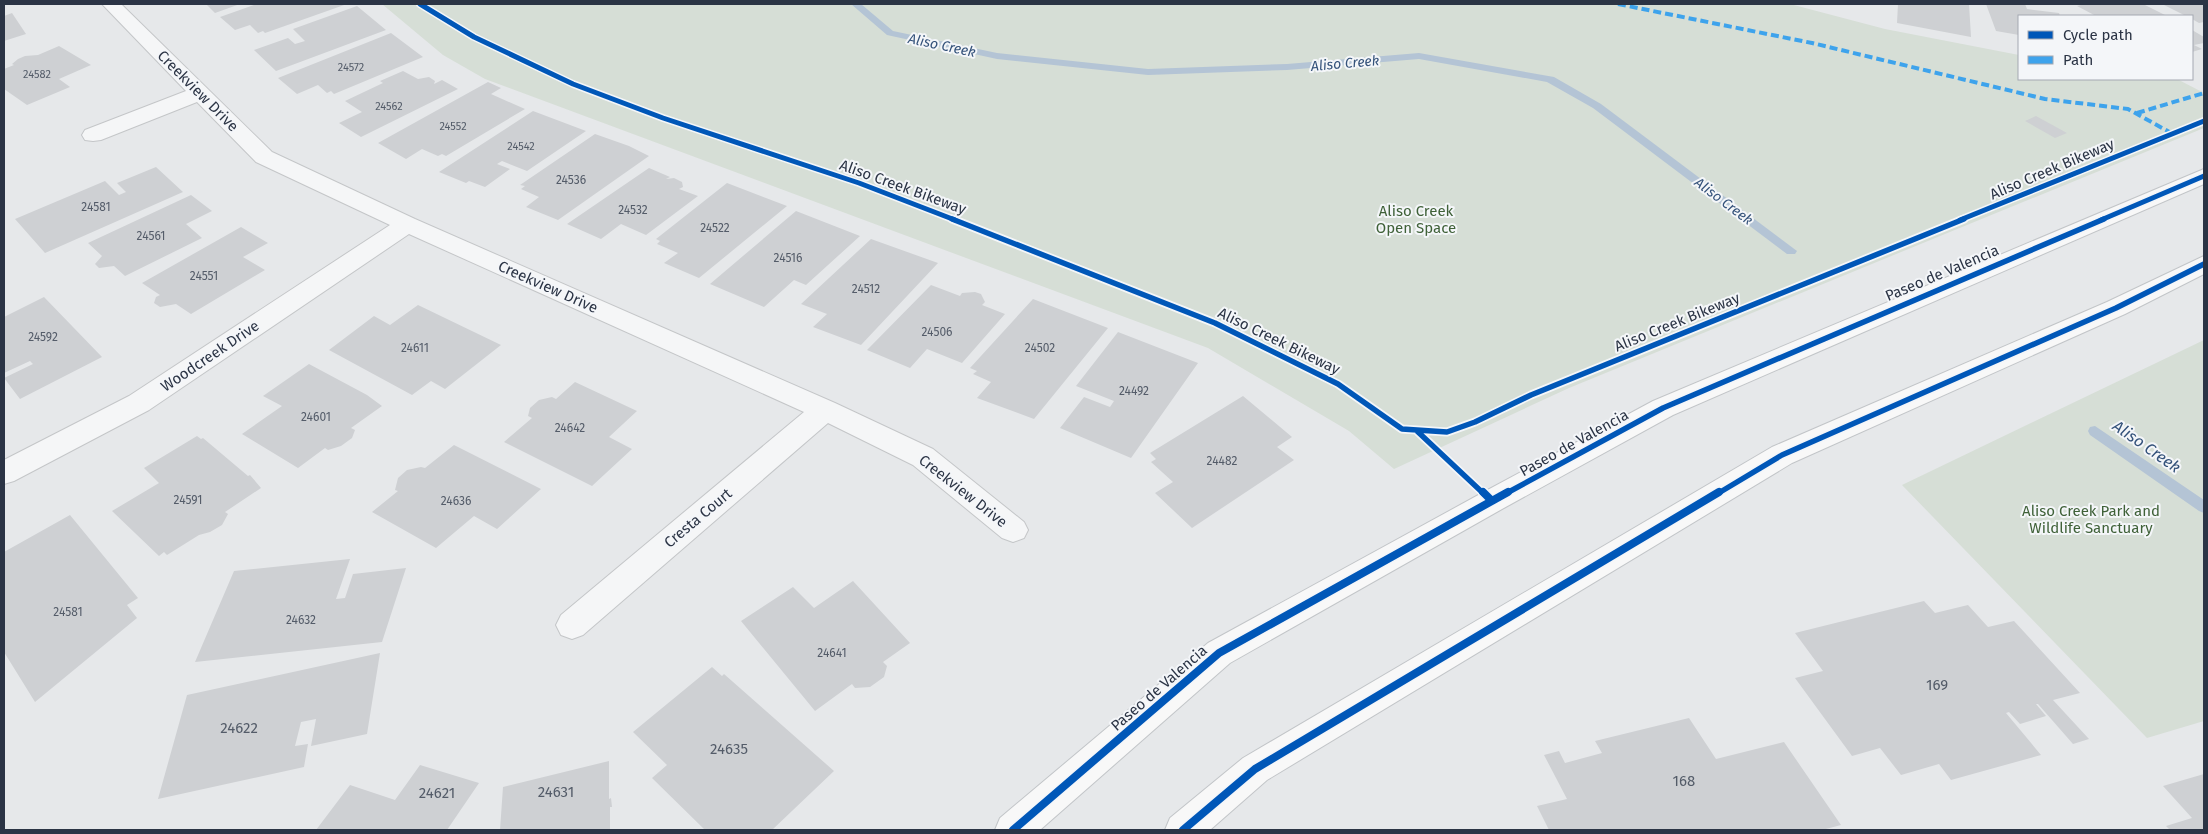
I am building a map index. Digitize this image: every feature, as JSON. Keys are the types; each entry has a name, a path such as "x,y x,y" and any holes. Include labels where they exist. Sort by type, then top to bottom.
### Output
{"main road":[{"name":"Paseo de Valencia","path":"1013,830 1219,653 1663,408 2204,176"},
{"path":"1182,830 1256,769 1782,455 2116,308 2204,264"}],"street":[{"name":"Creekview Drive","path":"112,4 264,157 408,224 825,410 923,457 1013,530"},
{"path":"93,135 200,93"},
{"name":"Woodcreek Drive","path":"4,473 139,403 408,224"},
{"name":"Cresta Court","path":"572,625 825,410"}],"green space":[{"name":"Aliso Creek Open Space","path":"382,4 1790,4 1885,29 2018,55 2018,80 2179,80 2204,93 2204,128 1569,388 1394,469 1349,431 1208,348 485,79 443,55"},
{"name":"Aliso Creek Park and Wildlife Sanctuary","path":"2204,340 2204,721 2147,738 1902,485"}],"building":[{"path":"206,4 240,4 215,13"},
{"path":"257,4 347,4 265,33 263,31 258,33 250,25 235,30 220,17"},
{"path":"1898,4 1969,4 1971,37 1897,23"},
{"path":"1986,4 2025,4 2027,9 2059,13 2060,15 2018,15 2018,35 1996,31"},
{"path":"2078,4 2143,4 2165,15 2094,15 2077,6 2081,5"},
{"path":"2162,4 2204,4 2204,22 2199,23 2193,20 2193,15 2184,15"},
{"path":"357,6 386,30 276,71 254,50 288,38 295,44 305,41 293,29"},
{"path":"12,13 26,34 4,41 4,16"},
{"path":"2193,31 2204,37 2204,43 2194,45 2202,49 2193,52"},
{"path":"391,33 423,57 334,94 331,91 327,93 318,85 297,94 278,78"},
{"path":"59,46 91,65 59,79 70,87 27,105 4,89 4,69 14,65 12,64 25,56 38,55"},
{"path":"403,71 418,79 429,77 435,81 434,84 442,80 458,89 361,137 339,123 362,112 345,101 383,83 380,81"},
{"path":"488,82 501,88 491,94 525,109 446,156 442,154 438,156 422,149 406,159 378,143"},
{"path":"533,111 586,131 527,171 502,161 497,164 510,169 485,187 469,181 466,183 439,172"},
{"path":"2036,116 2067,133 2055,138 2025,121"},
{"path":"595,134 629,146 649,156 558,220 526,207 539,197 521,189 525,186 520,185"},
{"path":"156,167 183,192 45,253 15,219 105,181 119,195 126,192 117,183"},
{"path":"649,168 670,177 666,179 674,178 682,182 683,187 679,189 698,196 646,235 621,224 601,239 567,224"},
{"path":"727,183 787,206 699,278 664,263 678,253 657,244 660,241 656,239"},
{"path":"191,195 212,211 186,224 202,238 125,276 114,266 99,268 95,264 102,256 88,243"},
{"path":"796,211 860,236 806,285 794,280 764,307 710,284"},
{"path":"241,227 268,243 243,257 265,270 191,314 176,304 160,307 154,303 156,297 160,295 142,283"},
{"path":"871,239 938,263 861,345 813,327 827,314 801,304"},
{"path":"931,285 960,296 962,293 975,292 981,294 985,302 982,305 1005,314 962,363 927,349 910,368 867,350"},
{"path":"44,297 102,357 20,399 4,378 33,364 30,361 4,373 4,317"},
{"path":"1033,299 1108,328 1034,419 977,398 991,382 973,374 977,371 970,368"},
{"path":"418,305 501,345 445,389 431,381 412,395 329,350 374,316 390,325"},
{"path":"1118,332 1198,363 1131,458 1060,428 1084,397 1110,407 1114,401 1076,386"},
{"path":"309,364 367,395 382,406 351,428 355,430 352,438 341,446 328,450 325,448 298,468 242,434 282,406 263,396"},
{"path":"575,382 637,411 609,437 632,449 592,486 504,442 532,418 528,416 530,408 539,400 552,397 556,399"},
{"path":"1243,396 1292,437 1277,447 1294,460 1192,528 1155,493 1173,482 1151,462 1156,459 1150,453"},
{"path":"197,436 201,439 203,438 248,476 250,475 261,488 225,512 228,514 222,525 210,532 199,535 167,555 164,552 159,556 112,511 159,483 144,468"},
{"path":"454,445 541,489 497,529 474,516 436,548 372,512 398,491 395,490 398,478 407,470 425,468"},
{"path":"70,515 138,598 127,605 137,618 35,702 4,652 4,552"},
{"path":"350,559 336,599 345,598 353,574 406,568 382,642 195,662 234,571"},
{"path":"853,581 910,643 883,662 887,666 884,677 870,687 855,688 852,684 815,711 741,621 793,587 814,608"},
{"path":"1924,601 1935,613 1968,605 1988,627 2014,621 2080,693 2053,700 2089,739 2073,744 2036,704 2046,716 2020,724 2009,712 2006,713 2041,755 1951,780 1939,764 1901,775 1880,748 1852,756 1795,678 1823,671 1795,633"},
{"path":"380,653 367,734 311,746 316,719 301,722 295,746 308,744 304,767 158,799 187,695"},
{"path":"712,667 722,676 724,674 834,771 772,830 705,830 652,778 667,765 633,732"},
{"path":"1689,718 1716,759 1784,742 1841,825 1822,830 1549,830 1537,806 1567,799 1544,755 1559,751 1565,763 1602,753 1595,741"},
{"path":"609,761 609,799 611,798 612,807 610,807 610,830 500,830 503,787"},
{"path":"420,765 479,783 447,830 316,830 350,785 395,800"},
{"path":"2204,774 2204,830 2170,830 2166,826 2192,818 2163,786"}],"waterway":[{"name":"Aliso Creek","path":"856,4 890,33 997,56 1148,72 1287,67 1419,56 1550,79 1597,106 1791,251"},
{"name":"Aliso Creek","path":"2095,431 2204,507"}],"marked path":[{"path":"1618,4 1812,43 2045,99 2128,109 2173,134"},
{"path":"2137,113 2204,93"}],"cycle path":[{"name":"Aliso Creek Bikeway","path":"420,4 474,37 573,84 663,118 859,183 1085,270 1215,323 1338,384 1402,429 1447,432 1475,422 1531,395 2204,121"},
{"path":"1013,830 1219,653 1492,501 1663,408 2204,176"},
{"path":"1183,830 1255,769 1782,455 2116,308 2204,264"},
{"path":"1417,431 1492,501"}]}
